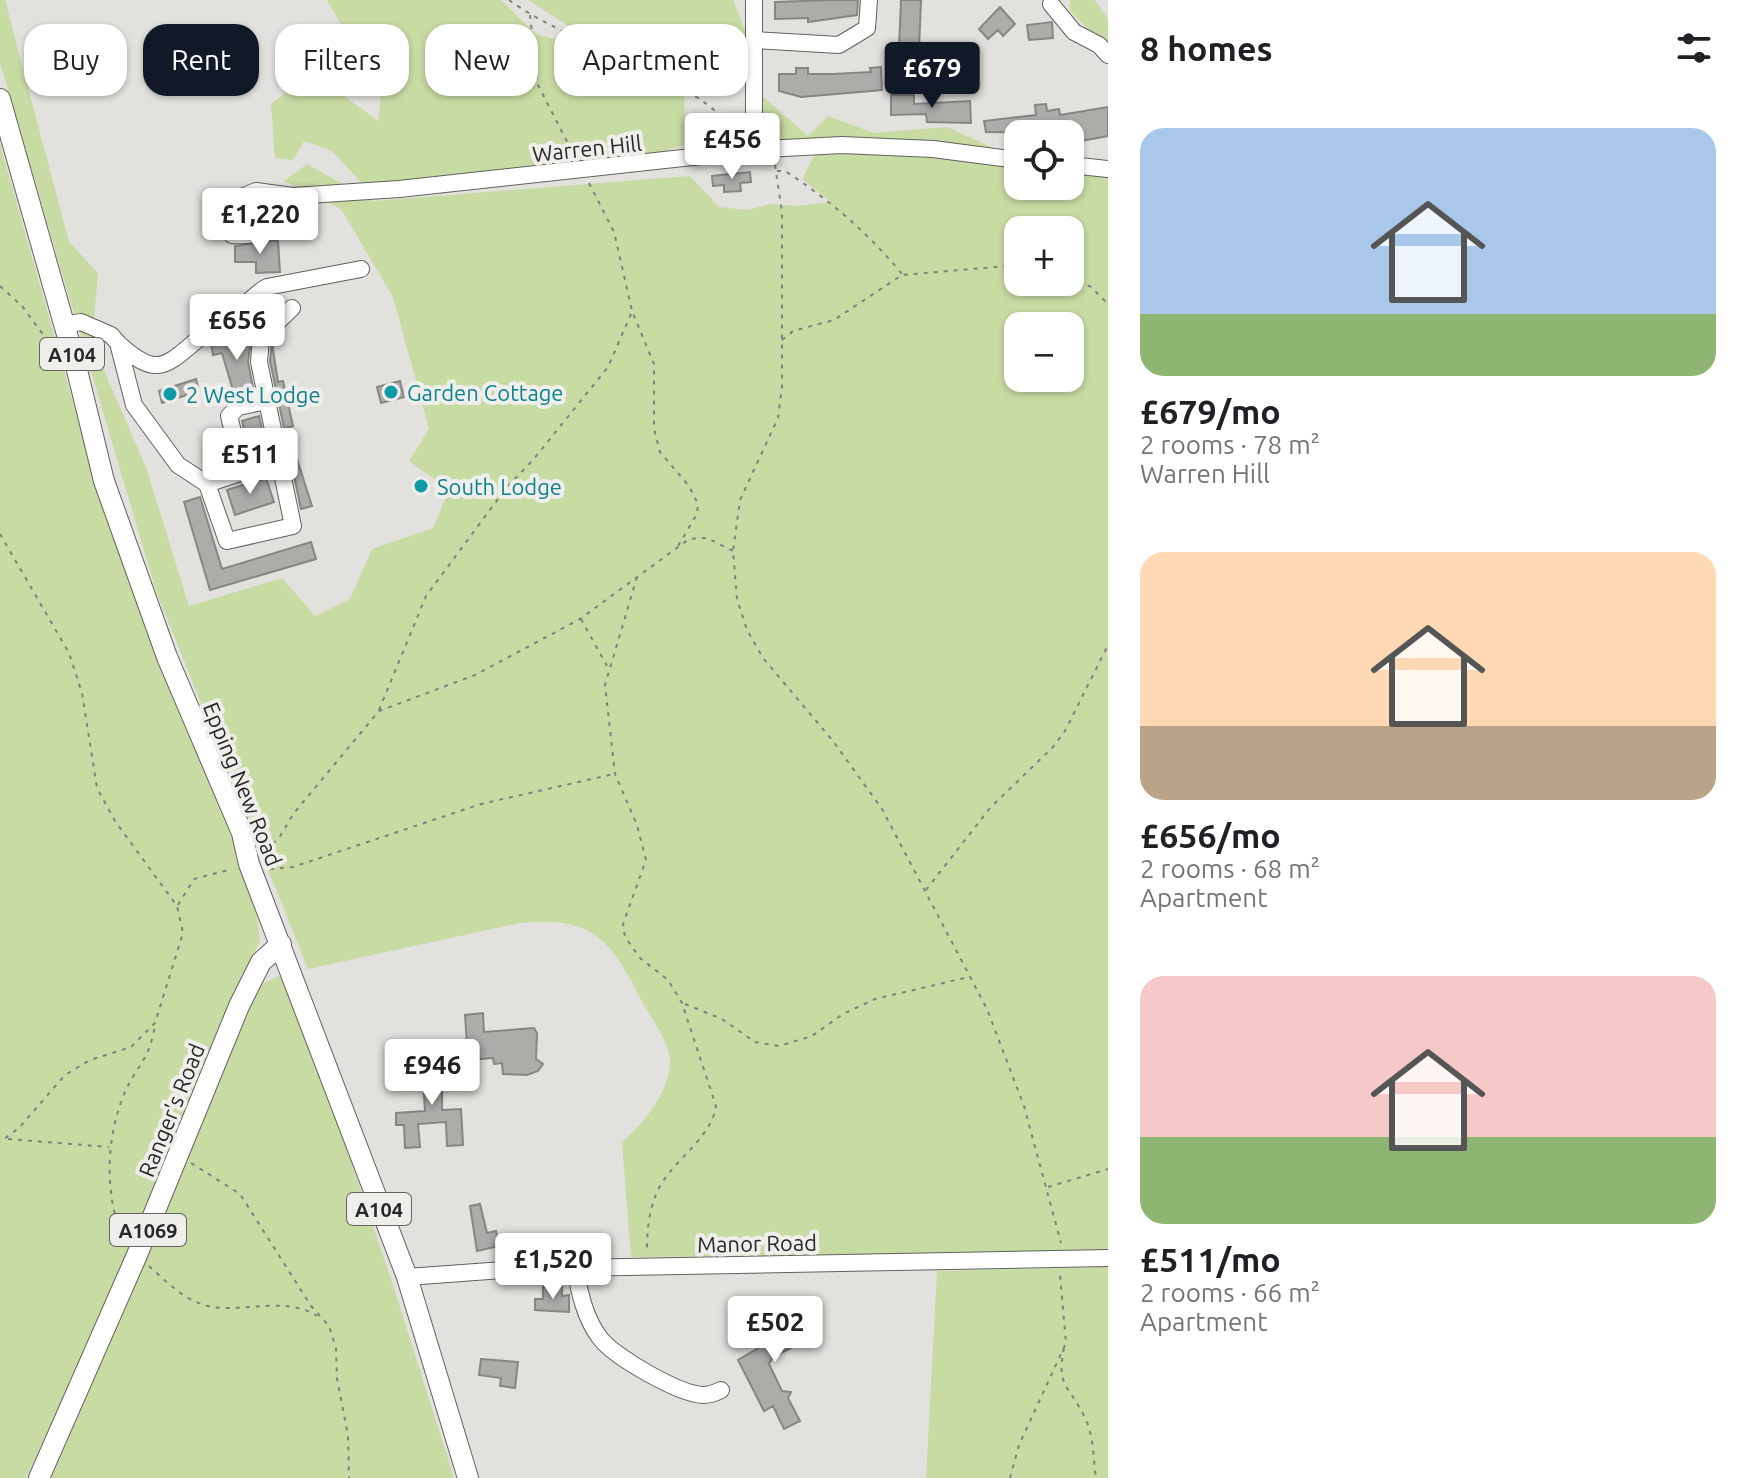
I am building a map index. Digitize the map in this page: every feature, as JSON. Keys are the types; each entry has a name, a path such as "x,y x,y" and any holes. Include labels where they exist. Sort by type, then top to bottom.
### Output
{"main road":[{"name":"Epping New Road","path":"0,99 76,366 104,481 173,672 242,833 249,864 407,1277 468,1478"},
{"name":"Ranger's Road","path":"39,1478 137,1255 239,1006 261,962 281,944"}],"street":[{"path":"754,0 754,124 764,150"},
{"path":"755,40 839,45 858,37 867,28 869,0"},
{"path":"1051,4 1074,32 1099,45 1108,55"},
{"name":"Warren Hill","path":"293,196 399,189 764,150 842,145 933,149 1004,158"},
{"path":"1084,166 1108,169"},
{"path":"64,325 81,322 111,335 132,356 164,365 177,360 203,335 228,321 254,294 267,287 361,269"},
{"path":"118,343 134,405 178,465 207,484 227,541 293,526 259,362 261,338 292,308"},
{"path":"243,472 229,416 238,407 267,401"},
{"path":"207,484 279,460"},
{"name":"Manor Road","path":"407,1277 576,1268 1108,1258"},
{"path":"576,1268 589,1321 602,1341 650,1373 681,1389 701,1395 721,1390"}],"path":[{"path":"509,0 530,15 590,41 679,87 764,150 777,171 782,212 782,340 778,418 740,500 733,551 737,599 747,630 763,658 833,741 882,809 987,1009 1024,1106 1047,1187 1063,1259 1067,1329 1060,1368 1062,1385 1085,1416 1096,1478"},
{"path":"530,15 538,85 614,232 632,311 654,364 654,429 660,452 689,486 698,504 697,514 674,550"},
{"path":"777,171 785,171 829,200 876,243 902,275"},
{"path":"782,340 793,331 834,320 902,275 1004,266"},
{"path":"1084,283 1108,304"},
{"path":"0,286 22,306 58,355 76,366"},
{"path":"177,906 194,879 249,864 279,838 294,813 379,711 426,596 507,487 533,460 608,367 632,311"},
{"path":"0,534 69,653 82,693 93,773 107,809 177,906 183,933 155,1023 131,1047 90,1060 65,1075 7,1139 0,1142"},
{"path":"379,711 475,675 580,619 689,539 707,538 733,551"},
{"path":"637,577 605,685 615,774 637,825 646,860 639,885 626,910 625,937 640,958 668,980 682,1003 716,1106 713,1124 670,1174 656,1196 647,1236 646,1268"},
{"path":"580,619 608,667"},
{"path":"925,890 990,808 1053,747 1065,731 1108,645"},
{"path":"249,864 273,869 293,867 481,804 615,774"},
{"path":"682,1003 722,1019 755,1042 779,1046 812,1036 843,1014 875,999 970,976"},
{"path":"7,1139 110,1147"},
{"path":"187,1153 192,1164 240,1194 311,1306 329,1326 336,1348 337,1378 348,1436 349,1478"},
{"path":"1047,1187 1108,1169"},
{"path":"1010,1478 1019,1445 1066,1343"}],"green space":[{"path":"0,0 5,0 24,72 24,96 30,96 69,242 98,273 92,343 146,467 189,606 282,578 315,616 350,599 372,549 433,528 449,490 409,461 429,429 393,297 341,209 284,181 307,164 373,201 690,176 719,207 748,210 769,204 798,206 831,202 802,179 816,152 784,149 760,120 760,94 808,136 828,116 874,133 947,127 1004,153 1004,200 1084,200 1084,170 1108,170 1108,1253 631,1257 622,1142 661,1095 670,1060 661,1034 613,952 601,939 569,924 519,923 308,969 156,591 0,63"},
{"path":"327,0 501,0 526,24 425,24 425,96 538,96 538,35 554,39 554,96 685,96 684,145 621,164 362,183 332,151 304,141 293,160 275,158 271,104 282,96 344,96 378,121 381,96 409,96 409,24 341,24"},
{"path":"528,0 733,0 743,24 566,24"},
{"path":"1070,0 1095,0 1108,19 1108,50 1070,11"},
{"path":"0,144 88,455 255,900 260,940 138,1231 26,1478 0,1478"},
{"path":"279,976 285,978 292,988 392,1282 454,1478 47,1478 252,995 262,984"},
{"path":"1108,1267 1108,1478 926,1478 937,1271"}],"building":[{"path":"858,0 857,15 808,22 808,18 775,19 775,2"},
{"path":"901,0 921,0 919,50 899,49"},
{"path":"1000,7 1015,24 1003,36 998,30 988,39 979,29"},
{"path":"1052,22 1053,38 1029,40 1027,25"},
{"path":"881,67 882,90 801,97 779,91 779,74 796,74 796,68 808,68 808,74 833,74 871,72 870,68"},
{"path":"891,95 914,95 914,104 970,101 971,123 927,122 926,114 891,115"},
{"path":"1046,104 1047,111 1059,109 1060,115 1108,107 1108,136 1084,140 1084,120 1004,120 1004,132 986,132 984,121 1036,115 1035,105"},
{"path":"750,172 751,182 740,183 741,191 724,192 724,185 713,186 712,176"},
{"path":"278,241 280,272 256,273 256,262 235,262 235,246"},
{"path":"252,332 248,362 254,392 235,397 222,353 213,355 211,343"},
{"path":"272,343 278,382 283,381 293,426 287,428 312,506 301,509 270,361"},
{"path":"196,379 199,391 162,403 159,391"},
{"name":"Garden Cottage","path":"400,381 404,397 381,403 377,387"},
{"path":"259,416 267,453 251,458 242,421"},
{"path":"266,478 274,502 235,515 227,490"},
{"path":"200,497 222,569 311,542 316,559 210,590 184,502"},
{"path":"483,1013 484,1032 534,1028 537,1033 536,1059 543,1064 538,1071 527,1075 503,1074 502,1063 494,1064 493,1058 468,1060 465,1015"},
{"path":"432,1048 433,1062 442,1061 442,1110 461,1109 463,1145 447,1146 446,1122 418,1124 420,1147 405,1148 404,1125 396,1125 396,1113 425,1111 421,1049"},
{"path":"480,1204 487,1233 496,1231 499,1246 477,1251 470,1206"},
{"path":"543,1287 562,1287 562,1296 569,1295 569,1312 535,1310 535,1299 543,1299"},
{"path":"767,1301 799,1308 813,1337 773,1357 769,1364 782,1391 791,1392 788,1398 800,1421 784,1429 773,1406 764,1411 738,1360 803,1322 764,1313"},
{"path":"481,1359 518,1362 515,1388 500,1386 501,1378 479,1375"}],"place":[{"name":"Garden Cottage","path":"391,392"},
{"name":"2 West Lodge","path":"170,394"},
{"name":"South Lodge","path":"421,486"}]}
